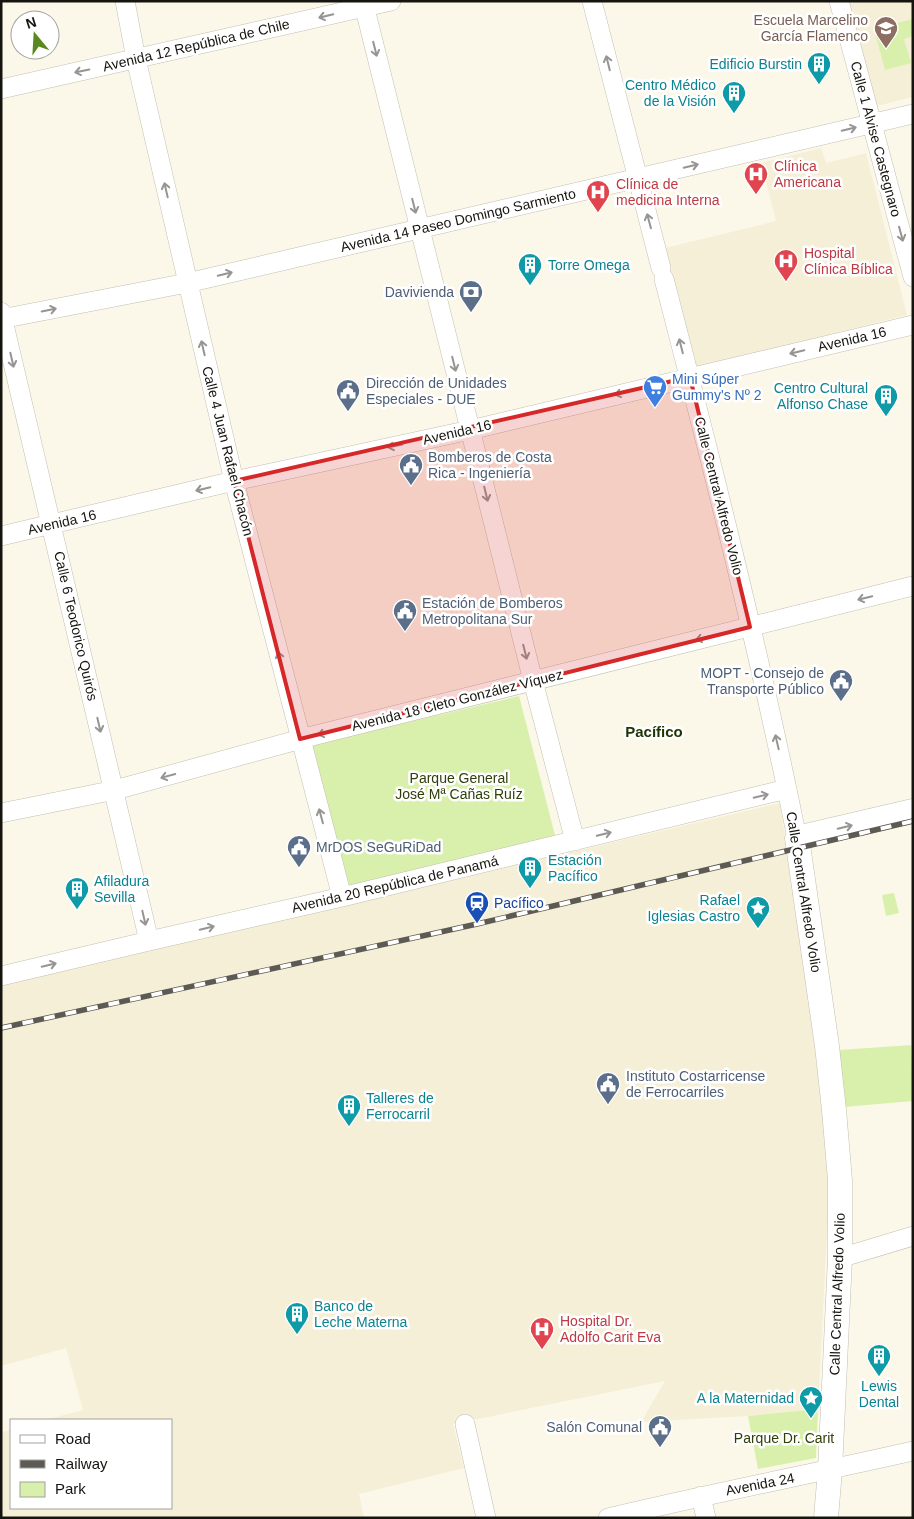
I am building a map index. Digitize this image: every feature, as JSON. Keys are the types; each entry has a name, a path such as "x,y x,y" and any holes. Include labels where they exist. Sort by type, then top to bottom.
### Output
{"main road":[{"path":"797,838 913,811"},
{"name":"Calle Central Alfredo Volio","path":"797,838 822,1007 840,1180 840,1258 826,1518"}],"street":[{"name":"Calle 4 Juan Rafael Chacón","path":"125,1 136,59 234,481 342,897"},
{"name":"Avenida 12 República de Chile","path":"1,88 136,59 364,4 391,1"},
{"name":"Calle Central Alfredo Volio","path":"592,1 690,377 750,626 797,838"},
{"name":"Calle 1 Alvise Castegnaro","path":"839,1 913,277"},
{"path":"364,4 533,681 575,841"},
{"name":"Avenida 14 Paseo Domingo Sarmiento","path":"2,316 187,282 913,114"},
{"name":"Calle 6 Teodorico Quirós","path":"2,316 149,940"},
{"name":"Avenida 16","path":"1,536 234,481 470,430 913,325"},
{"name":"Avenida 18 Cleto González Víquez","path":"1,813 115,790 300,739 913,587"},
{"name":"Avenida 20 República de Panamá","path":"1,976 149,940 342,897 787,789"},
{"path":"840,1258 913,1236"},
{"path":"465,1424 486,1518"},
{"name":"Avenida 24","path":"608,1518 701,1496 913,1451"},
{"path":"701,1496 706,1518"}],"highlighted area":[{"path":"690,377 750,627 300,739 234,481"}],"shaded area":[{"name":"Escuela Marcelino García Flamenco","path":"846,1 913,1 913,97 873,107"},
{"name":"Hospital Clínica Bíblica","path":"821,148 826,163 866,153 907,315 695,368 665,248 776,221 761,163"},
{"path":"780,803 820,1071 830,1173 818,1409 748,1416 641,1422 665,1381 453,1424 464,1468 359,1494 364,1518 1,1518 1,1432 10,1430 10,1509 172,1509 172,1419 49,1419 83,1410 66,1348 1,1366 1,986"}],"green space":[{"path":"913,19 913,36 904,39 911,63 885,70 874,29"},
{"name":"Parque General José Mª Cañas Ruíz","path":"519,696 556,839 347,888 312,745"},
{"path":"894,893 899,913 886,916 882,895"},
{"path":"911,1045 913,1101 844,1107 839,1050"},
{"name":"Parque Dr. Carit","path":"818,1409 816,1458 758,1469 748,1416"}],"railway":[{"path":"1,1028 477,924 913,821"}],"place":[{"name":"Escuela Marcelino García Flamenco","path":"886,49"},
{"name":"Edificio Burstin","path":"819,85"},
{"name":"Centro Médico de la Visión","path":"734,114"},
{"name":"Clínica Americana","path":"756,195"},
{"name":"Clínica de medicina Interna","path":"598,213"},
{"name":"Hospital Clínica Bíblica","path":"786,282"},
{"name":"Torre Omega","path":"530,286"},
{"name":"Davivienda","path":"471,313"},
{"name":"Mini Súper Gummy's Nº 2","path":"655,408"},
{"name":"Dirección de Unidades Especiales - DUE","path":"348,412"},
{"name":"Centro Cultural Alfonso Chase","path":"886,417"},
{"name":"Bomberos de Costa Rica - Ingeniería","path":"411,486"},
{"name":"Estación de Bomberos Metropolitana Sur","path":"405,632"},
{"name":"MOPT - Consejo de Transporte Público","path":"841,702"},
{"name":"MrDOS SeGuRiDad","path":"299,868"},
{"name":"Estación Pacífico","path":"530,889"},
{"name":"Afiladura Sevilla","path":"77,910"},
{"name":"Pacífico","path":"477,924"},
{"name":"Rafael Iglesias Castro","path":"758,929"},
{"name":"Instituto Costarricense de Ferrocarriles","path":"608,1105"},
{"name":"Talleres de Ferrocarril","path":"349,1127"},
{"name":"Banco de Leche Materna","path":"297,1335"},
{"name":"Hospital Dr. Adolfo Carit Eva","path":"542,1350"},
{"name":"Lewis Dental","path":"879,1377"},
{"name":"A la Maternidad","path":"811,1419"},
{"name":"Salón Comunal","path":"660,1448"}],"district":[{"name":"Pacífico","path":"654,732"}]}
